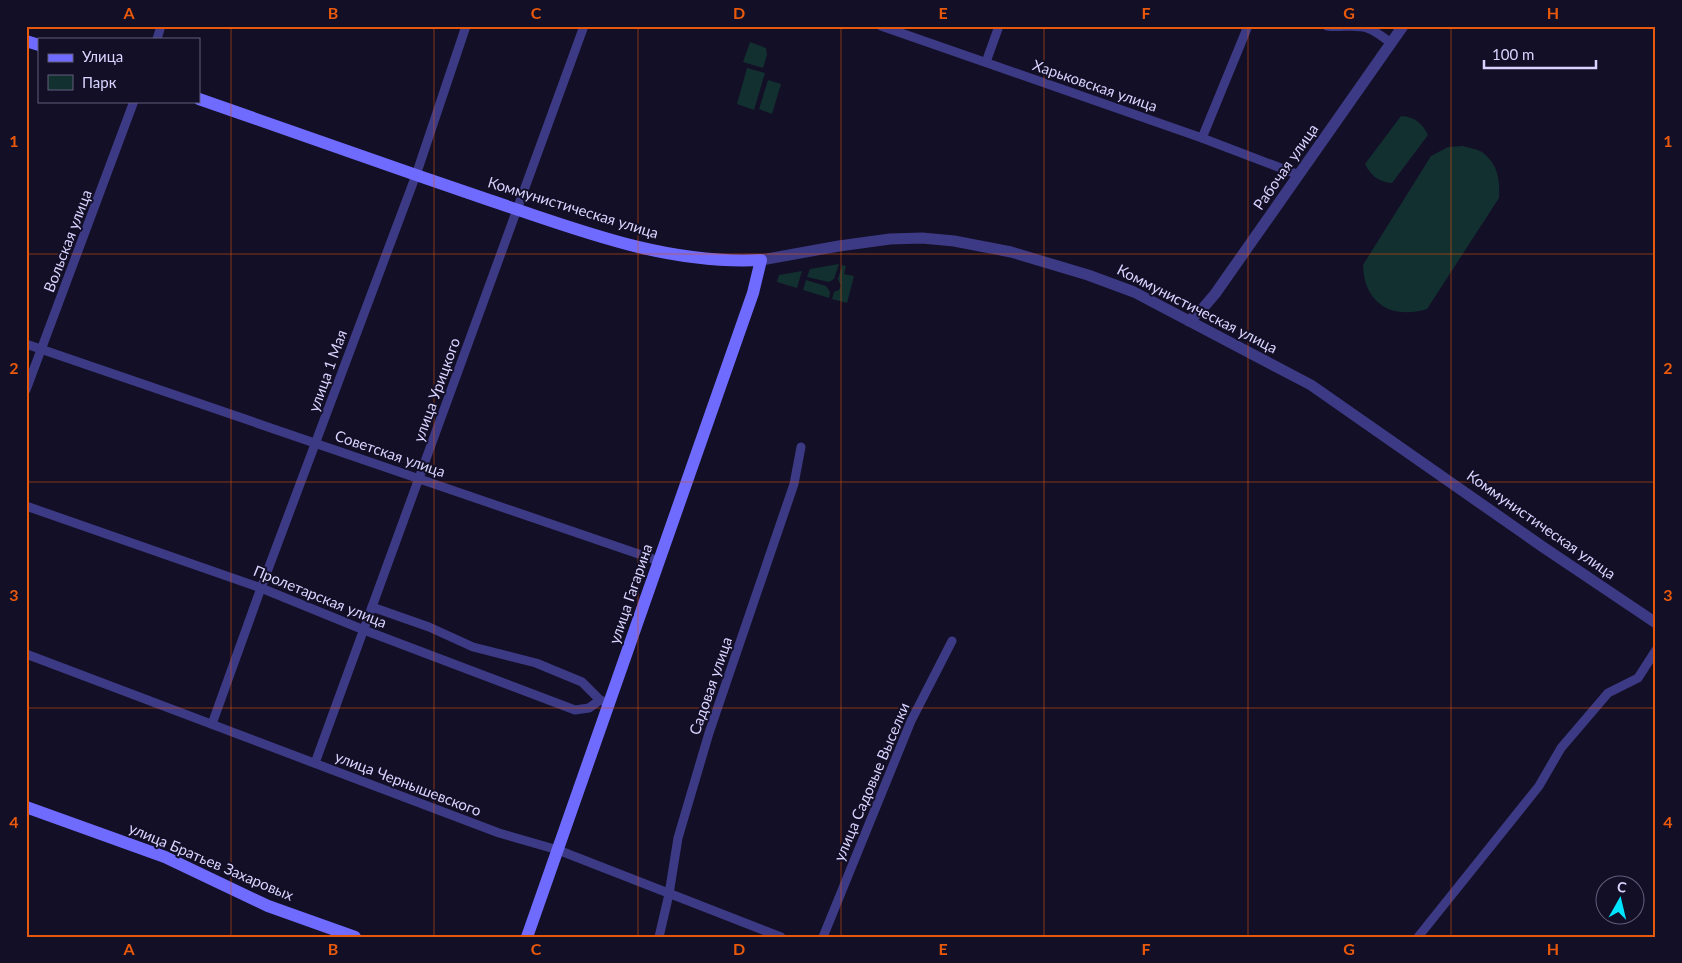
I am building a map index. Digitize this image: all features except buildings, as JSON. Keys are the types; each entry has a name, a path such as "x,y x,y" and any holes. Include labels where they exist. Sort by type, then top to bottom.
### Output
{"main road":[{"path":"26,41 38,45"},
{"name":"Коммунистическая улица","path":"200,100 416,175 613,240 664,254 717,261 761,260"},
{"name":"улица Гагарина","path":"527,937 558,850 605,702 659,561 753,293 761,260"},
{"name":"улица Братьев Захаровых","path":"26,807 165,857 268,906 355,937"}],"street":[{"path":"157,38 161,26"},
{"name":"улица 1 Мая","path":"212,724 416,175 466,26"},
{"name":"улица Урицкого","path":"315,763 584,26"},
{"name":"Харьковская улица","path":"881,26 1202,138 1299,175"},
{"path":"986,62 1000,26"},
{"path":"1202,138 1248,26"},
{"path":"1327,26 1339,28 1361,26 1376,32 1391,43"},
{"name":"Рабочая улица","path":"1188,321 1215,294 1403,26"},
{"name":"Вольская улица","path":"26,390 134,102"},
{"name":"Коммунистическая улица","path":"761,260 890,239 922,238 954,241 1011,252 1100,278 1134,292 1311,385 1576,570 1656,623"},
{"name":"Советская улица","path":"26,344 659,561"},
{"name":"Садовая улица","path":"659,937 670,894 678,838 709,733 794,484 801,447"},
{"name":"Пролетарская улица","path":"26,506 261,588 364,630 575,710 589,708 605,702 582,682 536,663 473,647 429,627 372,607"},
{"name":"улица Садовые Выселки","path":"823,937 911,721 952,641"},
{"path":"1418,937 1539,786 1561,748 1608,694 1638,678 1656,650"},
{"name":"улица Чернышевского","path":"26,654 499,833 558,850 781,937"}],"green space":[{"path":"750,42 766,48 767,55 763,68 743,62"},
{"path":"747,68 765,73 754,110 737,104"},
{"path":"768,80 781,84 772,114 759,109"},
{"path":"1401,116 1418,121 1428,135 1392,183 1376,178 1365,164"},
{"path":"1463,146 1482,152 1492,162 1497,172 1499,198 1427,309 1414,312 1391,310 1374,299 1368,289 1363,265 1431,156 1448,147"},
{"path":"839,264 834,279 829,282 807,277 810,269"},
{"path":"842,265 846,266 844,274 854,276 847,303 832,299 834,292 839,290 841,286 838,279"},
{"path":"802,271 797,288 777,282 779,275"},
{"path":"806,280 826,286 830,292 829,298 803,290"}]}
